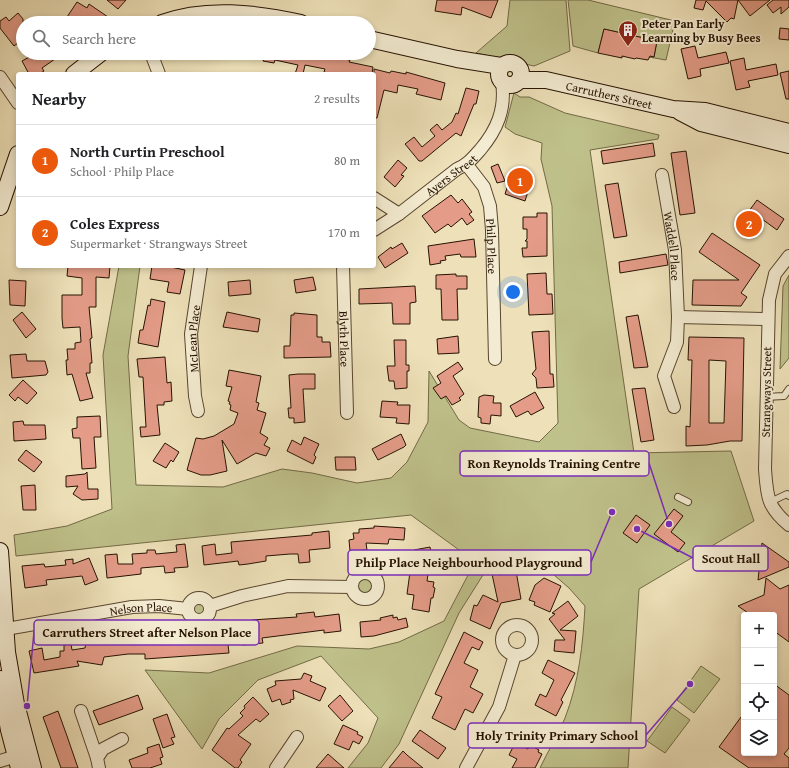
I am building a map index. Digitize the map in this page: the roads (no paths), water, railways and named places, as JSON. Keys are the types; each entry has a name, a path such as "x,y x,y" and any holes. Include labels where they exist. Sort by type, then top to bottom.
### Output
{"main road":[{"path":"192,16 228,13 261,16"},
{"name":"Carruthers Street","path":"376,41 457,59 509,76 546,80 673,109 704,111 789,132"},
{"path":"77,72 92,60"},
{"name":"Carruthers Street","path":"673,109 702,123 789,144"},
{"path":"0,207 16,160"},
{"path":"0,551 3,629 24,761"},
{"path":"0,679 24,761"}],"street":[{"path":"154,60 158,72"},
{"path":"0,75 16,89"},
{"path":"0,75 16,100"},
{"name":"Ayers Street","path":"376,229 399,214 457,169 467,165 491,137 496,128 502,113 509,76"},
{"name":"Philp Place","path":"467,165 484,188 490,206 492,230 495,359"},
{"name":"Waddell Place","path":"662,176 675,250 678,317 677,342 664,376 674,407"},
{"path":"376,199 399,214"},
{"name":"Strangways Street","path":"789,256 775,274 772,283 767,319 765,397 766,491 776,515 789,525"},
{"name":"McLean Place","path":"198,412 195,396 190,334 201,268"},
{"name":"Blyth Place","path":"343,268 347,413"},
{"path":"678,317 767,319"},
{"name":"Nelson Place","path":"3,629 132,607 159,606 188,609 191,617 196,620 202,620 209,614 210,606 242,596 288,586 352,587"},
{"path":"466,768 499,707 515,655"},
{"path":"81,712 98,763"},
{"path":"276,768 297,737"},
{"path":"98,763 103,749 122,739"},
{"path":"0,761 24,761"}],"lane":[{"path":"765,397 784,396 789,388"},
{"path":"770,502 787,494 789,496"},
{"path":"678,497 688,502"}],"place":[{"name":"Peter Pan Early Learning by Busy Bees","path":"628,47"},
{"name":"North Curtin Preschool","path":"520,181"},
{"name":"Coles Express","path":"749,224"},
{"name":"Philp Place Neighbourhood Playground","path":"612,512"},
{"name":"Ron Reynolds Training Centre","path":"669,524"},
{"name":"Scout Hall","path":"637,529"},
{"name":"Holy Trinity Primary School","path":"690,684"},
{"name":"Carruthers Street after Nelson Place","path":"27,706"}]}
